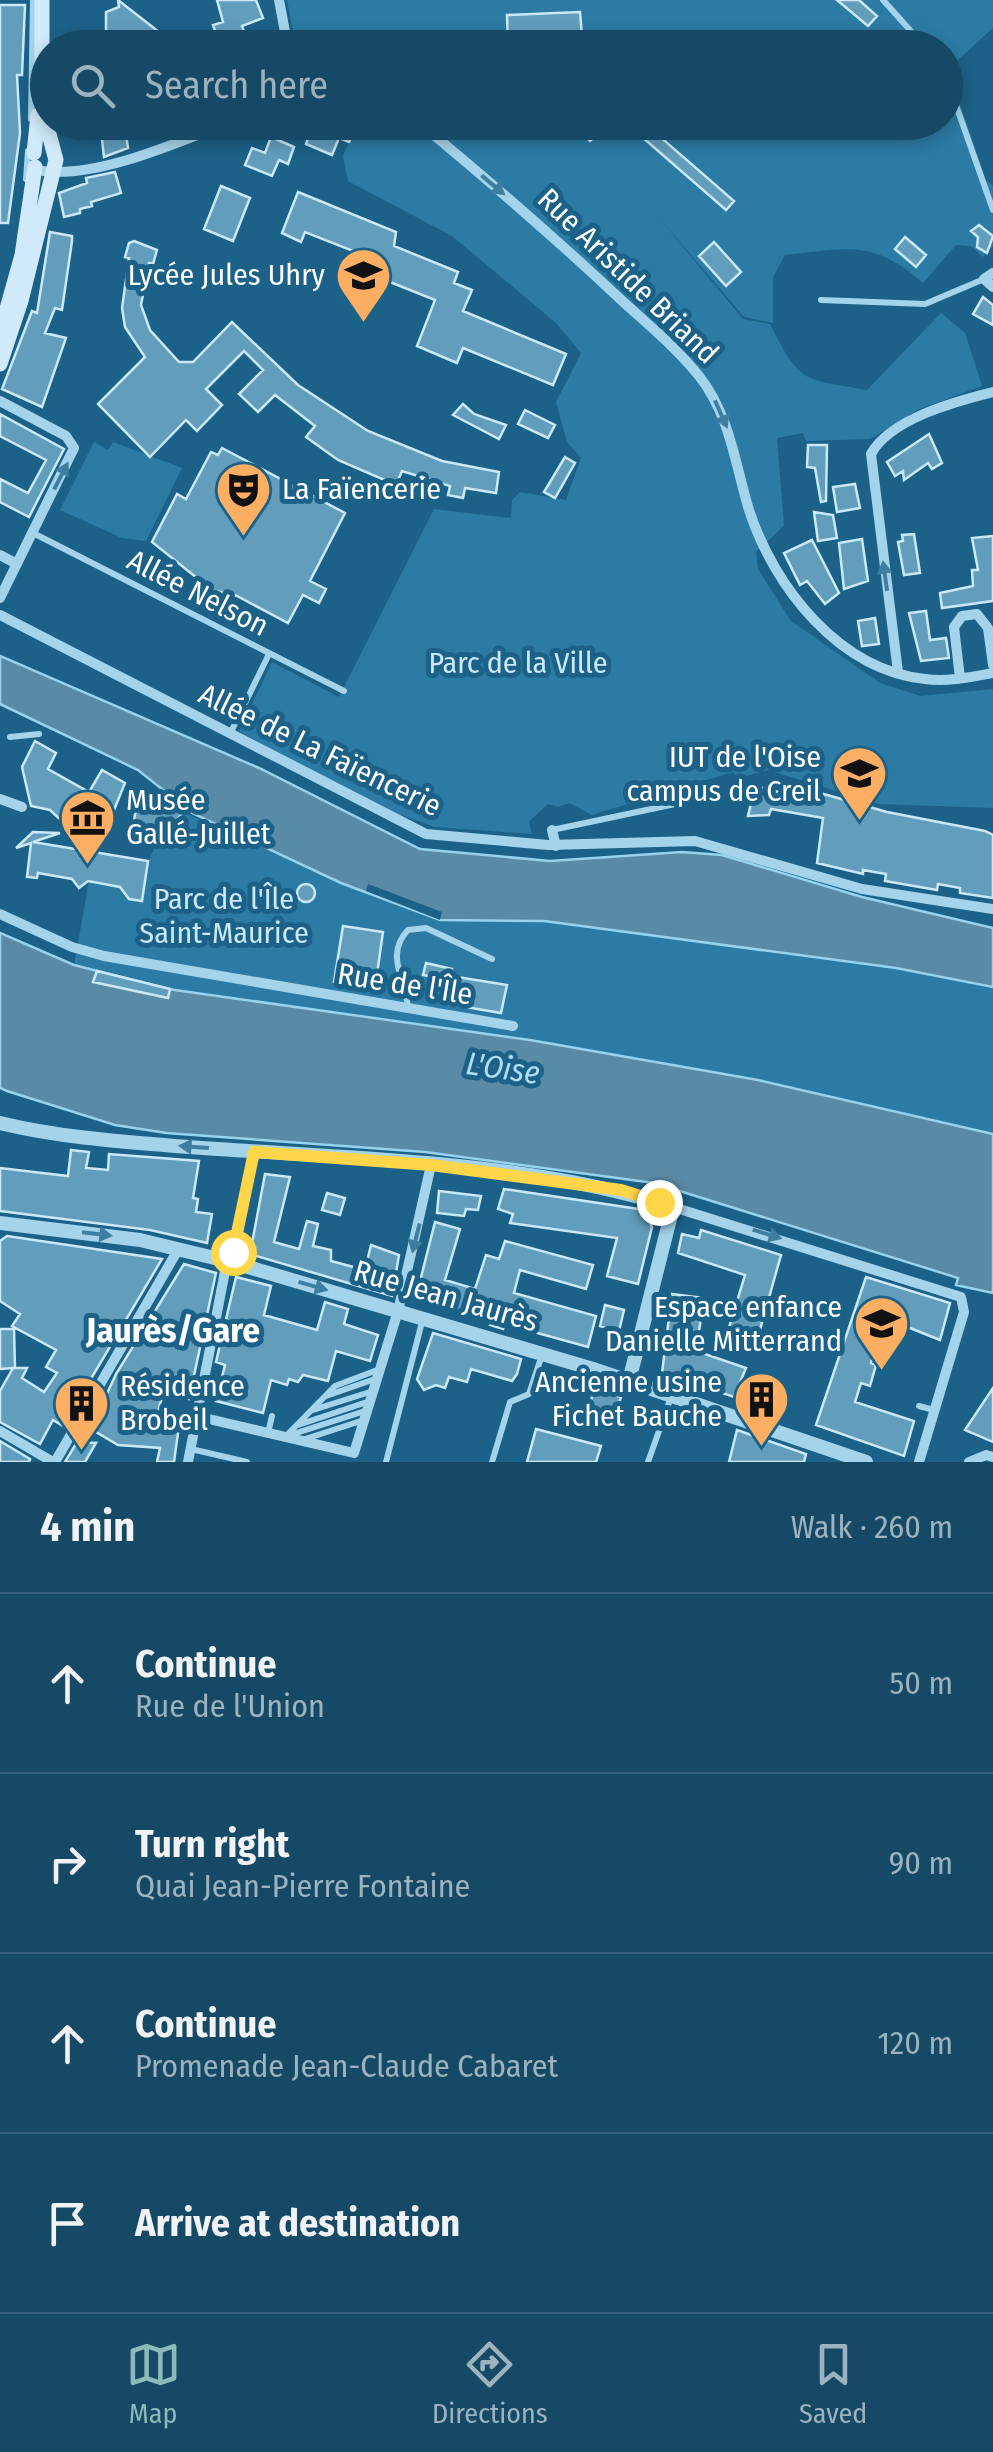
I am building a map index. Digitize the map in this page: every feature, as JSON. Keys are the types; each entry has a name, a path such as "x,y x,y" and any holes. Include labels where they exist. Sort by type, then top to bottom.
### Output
{"main road":[{"path":"42,0 42,30"},
{"path":"0,364 28,275 45,163 44,140"},
{"path":"0,334 22,255 30,206 45,163"}],"street":[{"path":"280,0 285,30"},
{"path":"45,163 132,156 169,140"},
{"name":"Rue Aristide Briand","path":"440,140 552,234 699,376 726,424 750,512 766,552 828,634 863,658 928,680 993,673"},
{"path":"898,672 870,454 883,439 910,423 993,392"},
{"path":"0,402 66,436 74,448 0,598"},
{"path":"0,555 17,564"},
{"path":"960,678 954,627 962,616 977,614 986,622 993,665"},
{"name":"Allée de La Faïencerie","path":"0,615 420,832 556,846 695,841 871,892 993,909"},
{"path":"0,800 22,807"},
{"path":"552,830 556,846"},
{"name":"Rue de l'Île","path":"0,914 72,947 104,956 513,1026"},
{"path":"0,1123 96,1139 431,1165 621,1190 948,1290 965,1306 919,1462"},
{"path":"188,1462 254,1152"},
{"path":"196,1416 301,1440 354,1457 398,1311 431,1165"},
{"path":"629,1381 673,1207"},
{"name":"Rue Jean Jaurès","path":"0,1223 178,1248 229,1261 629,1381 866,1462"},
{"path":"0,1431 54,1462 178,1248"},
{"path":"968,1462 986,1454 993,1457"}],"lane":[{"path":"32,30 33,0"},
{"path":"882,0 910,30"},
{"path":"30,76 26,177 30,206"},
{"path":"963,125 993,210"},
{"path":"821,300 924,304 990,280"},
{"name":"Allée Nelson","path":"33,533 344,692"},
{"path":"229,736 269,654"},
{"path":"10,736 39,734"},
{"path":"552,830 675,804"},
{"path":"408,1010 406,986 396,972 397,949 408,930 426,928 492,959"},
{"path":"386,1462 422,1318"},
{"path":"492,1462 510,1402 529,1394 543,1354"},
{"path":"286,1437 324,1397 379,1374"},
{"path":"648,1462 671,1396"},
{"path":"312,1410 369,1406"},
{"path":"297,1425 369,1406"},
{"path":"286,1437 369,1406"},
{"path":"301,1440 369,1406"},
{"path":"919,1406 934,1410"},
{"path":"268,1433 272,1416"},
{"path":"191,1449 247,1462"},
{"path":"340,1462 354,1457"}],"green space":[{"path":"287,0 993,0 993,28 963,55 963,30 293,30"},
{"name":"Parc de la Ville","path":"963,113 986,180 993,186 993,246 983,257 971,246 956,245 923,283 874,253 843,249 785,255 773,277 773,323 744,317 659,218 743,319 770,324 797,369 816,380 867,390 941,313 965,333 982,386 919,409 870,439 806,441 803,433 777,438 784,526 756,552 758,569 791,621 880,683 921,696 993,689 993,808 879,804 768,770 739,778 733,772 592,815 569,803 558,807 548,804 529,822 532,834 435,827 310,773 239,731 272,662 339,697 434,509 511,518 512,500 520,492 566,500 581,458 567,442 556,402 581,353 556,323 452,236 348,181 343,156 350,140 963,140"},
{"path":"94,442 108,450 113,442 182,468 146,541 122,538 60,510"},
{"name":"Parc de l'Île Saint-Maurice","path":"170,807 440,920 544,921 896,968 993,987 993,1134 530,1040 168,989 74,965 89,881 122,887 128,899 141,901 149,861"}],"water":[{"path":"0,656 259,768 420,849 550,861 682,852 722,855 862,897 993,928 993,987 896,968 544,921 440,920 341,883 192,813 138,770 0,704"},
{"name":"L'Oise","path":"0,933 74,965 168,989 530,1040 758,1080 993,1134 993,1293 956,1285 958,1278 654,1183 425,1152 166,1133 115,1125 7,1091 0,1088"}],"pier":[{"path":"368,884 442,912 440,920 366,891"}],"building":[{"path":"118,0 156,30 106,30 106,12 119,7"},
{"path":"217,0 256,0 263,18 242,26 243,30 215,30 213,25 223,22"},
{"path":"837,0 859,0 877,16 868,26"},
{"path":"0,5 25,5 22,75 17,75 20,133 8,223 0,223"},
{"path":"580,12 582,30 507,30 507,15"},
{"path":"102,140 127,140 128,148 104,157"},
{"path":"270,140 294,147 288,164 279,160 272,176 245,165 252,148 265,153"},
{"path":"307,140 338,140 332,155 306,144"},
{"path":"646,140 664,140 734,201 726,210"},
{"path":"115,172 121,193 91,202 92,206 80,209 80,213 64,217 59,193 87,183 86,178"},
{"path":"221,186 250,198 233,241 204,229"},
{"path":"298,192 396,232 394,246 458,272 454,283 472,290 463,311 566,354 553,385 463,348 457,363 417,346 435,300 370,274 376,260 305,232 301,242 282,233"},
{"path":"979,225 993,236 987,253 977,247 978,237 971,231"},
{"path":"50,232 72,236 72,241 62,310 55,308 45,333 66,338 42,407 2,389 32,311 37,313"},
{"path":"905,237 926,255 916,267 895,249"},
{"path":"134,241 157,250 153,264 149,263 141,305 150,330 179,362 193,362 232,322 298,385 368,431 442,461 499,472 496,493 465,488 463,498 448,495 450,486 402,471 396,485 338,460 306,437 315,426 275,395 258,412 239,394 263,370 244,351 206,389 222,405 197,431 186,420 150,457 98,404 145,357 125,327 122,308 129,258 125,257 129,243"},
{"path":"714,242 741,272 726,286 699,256"},
{"path":"983,297 993,305 993,325 973,314"},
{"path":"463,404 474,414 506,425 499,439 453,415"},
{"path":"525,410 555,425 548,438 518,424"},
{"path":"0,414 64,449 29,517 0,502 0,479 28,493 46,460 0,436"},
{"path":"929,434 942,463 932,469 928,463 904,480 903,471 895,476 887,462"},
{"path":"808,445 827,445 826,501 821,502 815,468 807,467"},
{"name":"La Faïencerie","path":"222,448 345,513 310,581 326,589 319,603 303,595 288,623 237,596 212,590 152,542 177,494 186,499 211,452 218,455"},
{"path":"565,457 575,463 555,498 544,492"},
{"path":"855,484 860,508 837,512 833,487"},
{"path":"814,512 833,515 837,538 818,541"},
{"path":"914,534 920,573 904,575 898,542 903,541 902,535"},
{"path":"993,536 993,601 942,608 940,593 973,586 972,570 978,570 972,538"},
{"path":"862,539 868,581 844,589 839,543"},
{"path":"812,540 839,593 825,604 807,581 800,585 784,553"},
{"path":"926,611 930,640 946,638 949,658 921,661 909,613"},
{"path":"875,618 879,644 862,646 858,621"},
{"path":"35,741 56,753 48,769 89,792 102,770 125,783 112,815 108,812 104,819 81,807 75,818 63,822 50,810 31,806 22,767"},
{"name":"IUT de l'Oise campus de Creil","path":"785,783 887,812 993,835 993,898 960,893 960,888 938,884 937,890 885,881 886,874 863,870 863,874 817,863 823,818 771,809 769,815 748,816 754,791 759,787 782,793"},
{"path":"159,796 185,810 170,828 163,825 160,835 133,826 136,809 144,805 157,811"},
{"name":"Musée Gallé-Juillet","path":"33,832 60,833 33,842 148,861 142,901 129,899 120,887 88,881 79,888 72,879 38,873 37,878 27,877 31,843 16,848"},
{"path":"306,884 315,893 306,902 297,893"},
{"path":"343,926 383,932 375,988 334,982"},
{"path":"426,963 452,969 451,976 507,985 501,1013 448,1004 449,999 429,995 433,977 423,975"},
{"path":"97,971 170,989 168,998 93,982"},
{"path":"71,1150 89,1152 86,1168 108,1170 109,1154 199,1161 193,1198 198,1199 196,1212 212,1214 207,1243 150,1230 0,1211 0,1168 68,1176"},
{"path":"265,1174 290,1177 274,1242 299,1249 307,1221 318,1224 313,1246 331,1250 331,1261 365,1270 371,1245 399,1255 392,1296 250,1254"},
{"path":"504,1189 645,1210 652,1227 638,1284 607,1276 617,1238 510,1223 513,1214 498,1209"},
{"path":"439,1191 481,1196 478,1210 466,1209 464,1216 437,1213"},
{"path":"327,1193 345,1198 340,1215 322,1210"},
{"path":"435,1222 460,1229 445,1280 475,1289 486,1255 499,1259 505,1241 593,1265 586,1289 520,1270 514,1293 596,1316 588,1347 505,1324 503,1329 490,1325 491,1320 416,1297"},
{"path":"701,1230 781,1255 756,1344 727,1334 745,1275 678,1253 682,1234 699,1238"},
{"path":"7,1236 162,1259 63,1426 53,1420 40,1444 0,1422 0,1391 13,1368 0,1369 0,1329 14,1329 15,1368 27,1368 22,1378 44,1392 57,1373 46,1367 56,1350 12,1326 20,1314 0,1301 0,1241"},
{"path":"184,1264 216,1273 189,1399 163,1394 157,1415 163,1416 162,1422 179,1426 174,1462 157,1462 160,1448 118,1445 86,1426 95,1411 98,1413 116,1374"},
{"path":"236,1277 271,1286 264,1315 317,1330 325,1302 348,1309 344,1324 378,1335 370,1361 336,1351 328,1381 303,1375 298,1382 289,1379 287,1385 271,1380 263,1413 216,1401 225,1365 216,1362"},
{"name":"Espace enfance Danielle Mitterrand","path":"866,1277 950,1303 940,1340 885,1318 871,1363 876,1365 870,1386 861,1383 855,1402 914,1421 904,1456 816,1425"},
{"path":"672,1294 704,1298 696,1351 746,1368 734,1397 662,1373"},
{"path":"605,1305 624,1310 619,1331 600,1326"},
{"path":"433,1333 521,1359 517,1374 512,1381 471,1369 467,1382 449,1377 445,1388 436,1385 424,1390 417,1379"},
{"path":"596,1382 609,1386 607,1393 621,1397 616,1413 605,1409 600,1424 586,1419"},
{"path":"993,1388 993,1442 965,1430"},
{"path":"536,1429 601,1446 596,1462 527,1462"},
{"name":"Ancienne usine Fichet Bauche","path":"737,1430 806,1454 804,1462 729,1462"},
{"path":"0,1441 30,1459 29,1462 0,1462"},
{"name":"Résidence Brobeil","path":"77,1442 96,1443 85,1462 65,1462"}],"place":[{"name":"Lycée Jules Uhry","path":"364,324"},
{"name":"La Faïencerie","path":"243,538"},
{"name":"IUT de l'Oise campus de Creil","path":"860,823"},
{"name":"Musée Gallé-Juillet","path":"87,866"},
{"name":"Espace enfance Danielle Mitterrand","path":"881,1373"},
{"name":"Ancienne usine Fichet Bauche","path":"761,1448"},
{"name":"Résidence Brobeil","path":"81,1452"}],"district":[{"name":"Jaurès/Gare","path":"173,1330"}],"route":[{"path":"233,1252 254,1152 431,1165 621,1190 659,1202"}]}
